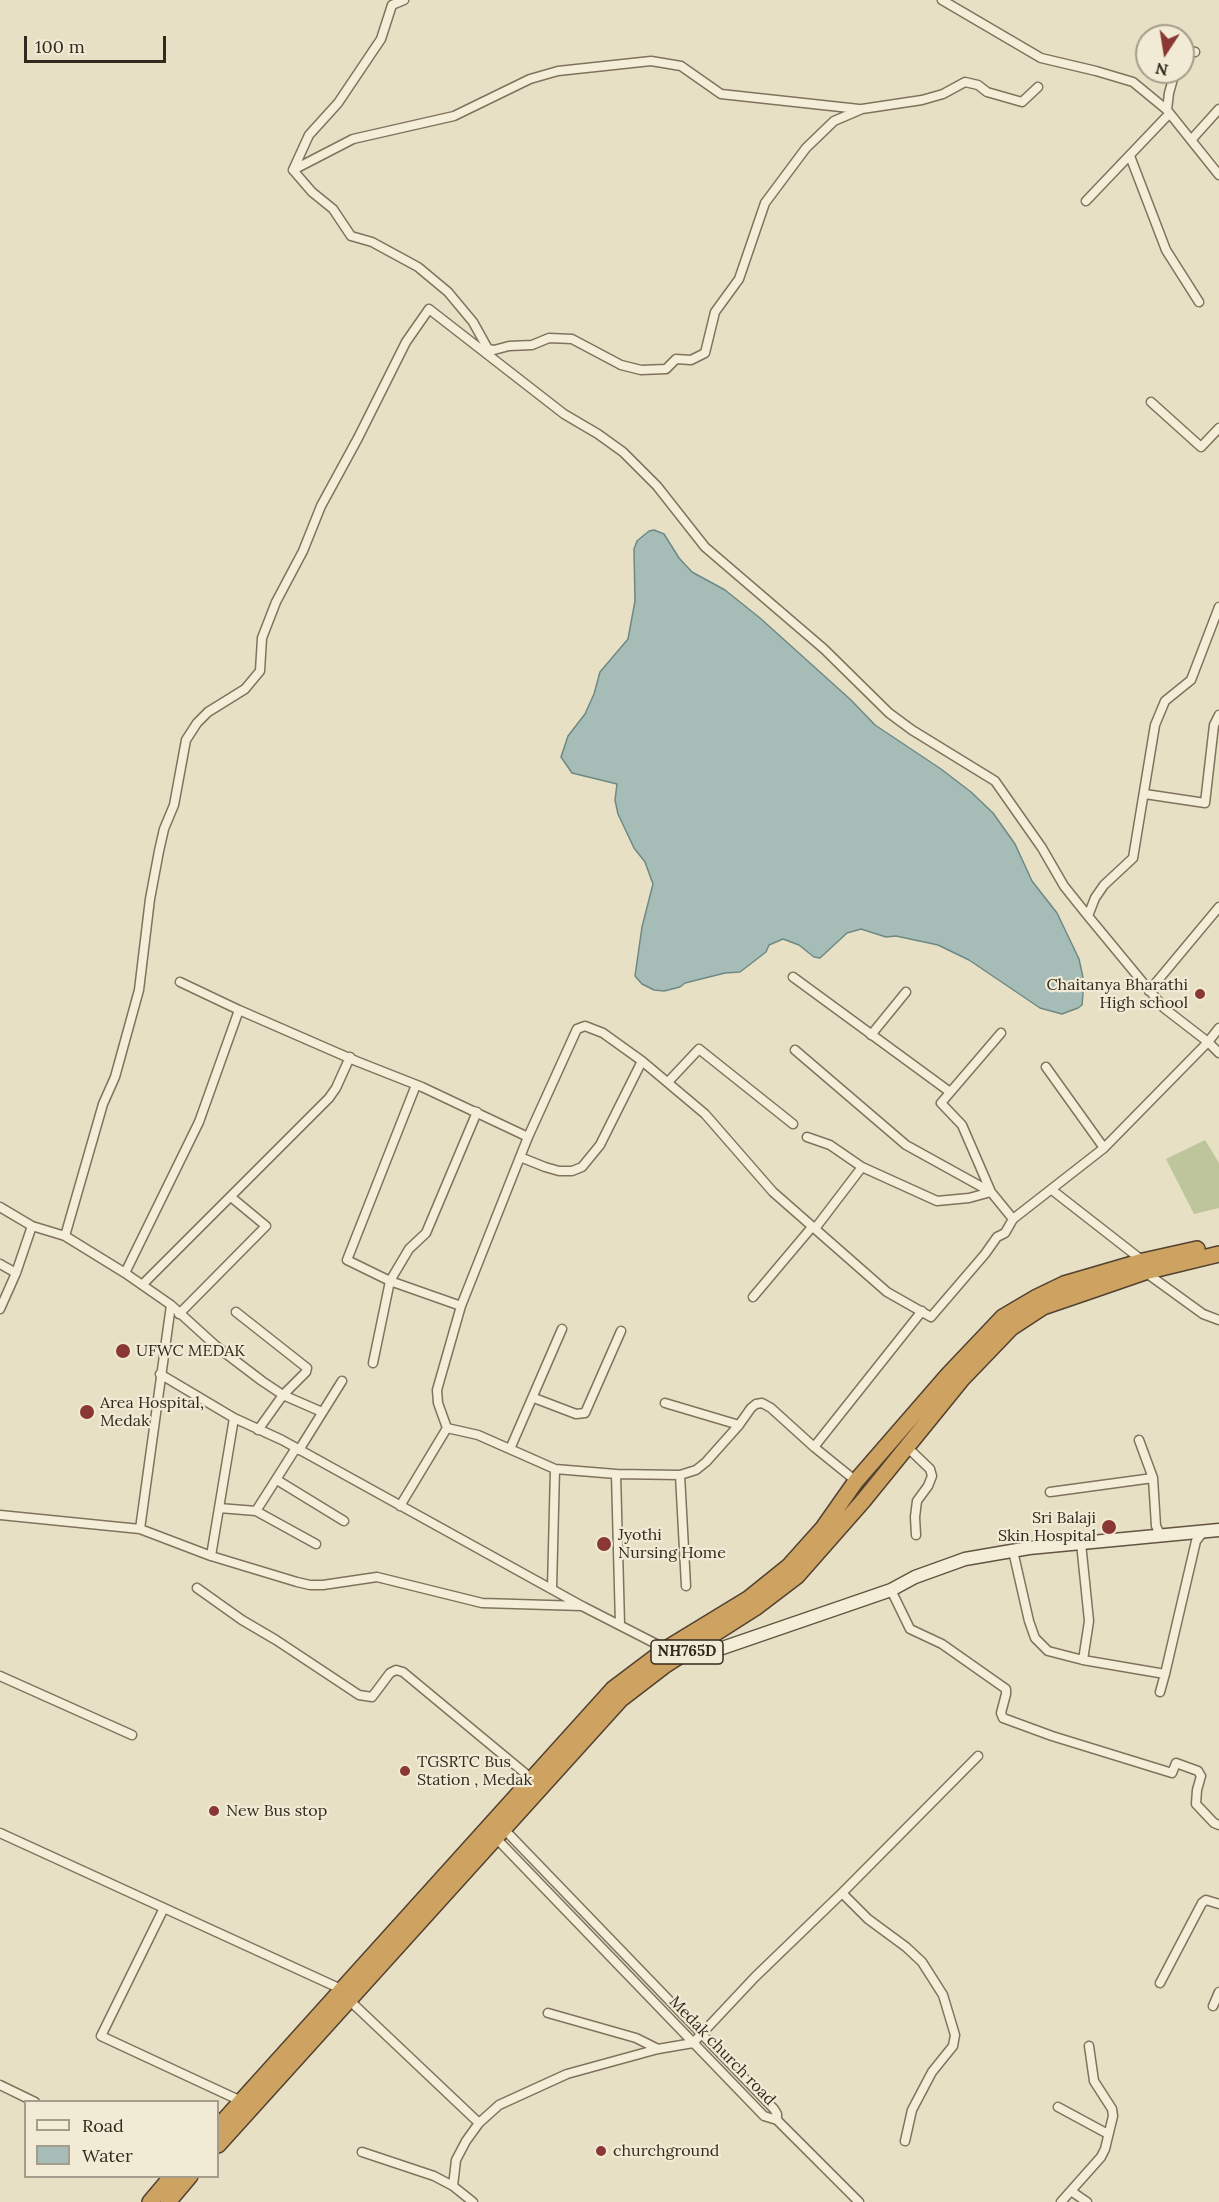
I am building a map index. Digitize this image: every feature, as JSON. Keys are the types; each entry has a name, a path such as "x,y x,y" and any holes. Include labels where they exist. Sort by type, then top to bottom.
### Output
{"highway":[{"name":"NH765D","path":"219,2126 345,1994 495,1829 621,1699 664,1666 755,1608 796,1576 863,1502 962,1379 1011,1328 1043,1307 1144,1267 1219,1244"},
{"name":"NH765D","path":"495,1829 532,1779 613,1689 666,1649 748,1599 789,1566 823,1528 856,1481 948,1375 1003,1317 1064,1284 1219,1254"},
{"name":"NH765D","path":"219,2144 345,1994"},
{"path":"150,2202 170,2178"},
{"path":"168,2202 188,2178"}],"street":[{"path":"293,170 309,135 338,103 381,39 392,5 404,0"},
{"path":"942,0 1041,58 1133,82 1168,112 1219,175"},
{"path":"293,170 353,139 454,116 530,79 558,71 651,61 681,66 721,94 862,109"},
{"path":"293,170 312,192 333,209 351,236 372,242 418,267 448,292 473,322 488,349 532,345 549,338 572,339 621,365 641,370 666,369 676,359 691,360 705,353 715,312 739,279 765,203 806,148 834,120 862,109 922,100 943,94 965,82 978,85 987,92 1022,102 1038,87"},
{"path":"1086,201 1130,156 1168,112 1172,84"},
{"path":"1192,139 1219,109"},
{"path":"1130,156 1166,250 1199,302"},
{"path":"65,1236 103,1104 115,1077 139,990 147,919 159,850 164,829 174,805 186,740 196,723 208,712 245,689 260,671 262,638 276,602 303,551 321,506 406,342 429,309 564,414 623,452 657,486 705,547 824,649 889,713 912,730 995,781 1042,848 1064,886 1149,992 1164,1008 1219,1053"},
{"path":"1151,402 1201,447 1219,428"},
{"path":"1088,916 1095,898 1104,885 1133,858 1155,725 1165,702 1191,680 1219,607"},
{"path":"1144,794 1205,803 1214,725 1219,715"},
{"path":"1209,769 1219,771"},
{"path":"1149,992 1219,907"},
{"path":"793,977 950,1092"},
{"path":"180,982 239,1010 416,1084 528,1137"},
{"path":"871,1035 906,992"},
{"path":"125,1273 199,1122 239,1010"},
{"path":"447,1428 438,1403 438,1390 461,1306 528,1137 577,1029 585,1026 597,1030 668,1082 705,1114 769,1188 812,1227 887,1292 931,1317 998,1237 1005,1233 1013,1220 1104,1148 1219,1028"},
{"path":"1001,1033 941,1103 962,1125 991,1192 1013,1220"},
{"path":"668,1082 699,1049 794,1124"},
{"path":"795,1050 906,1145 991,1192"},
{"path":"142,1286 329,1098 336,1089 350,1057"},
{"path":"520,1157 559,1171 573,1171 582,1167 600,1145 642,1061"},
{"path":"1046,1067 1104,1148"},
{"path":"416,1084 347,1260 390,1281 461,1306"},
{"path":"373,1363 390,1281 409,1249 426,1233 477,1112 473,1110"},
{"path":"807,1137 830,1145 861,1167 937,1201 969,1198 991,1192"},
{"path":"753,1297 812,1227 818,1226 861,1167"},
{"path":"1052,1190 1196,1310 1219,1320"},
{"path":"179,1314 266,1226 231,1197"},
{"path":"0,1208 32,1226 65,1236 125,1273 171,1305 216,1346 283,1395 322,1413"},
{"path":"0,1309 16,1273 32,1226"},
{"path":"0,1264 16,1273"},
{"path":"140,1529 171,1305"},
{"path":"814,1447 922,1311"},
{"path":"236,1312 307,1368 306,1372 283,1395 258,1430"},
{"path":"510,1449 562,1329"},
{"path":"534,1398 576,1414 585,1413 621,1331"},
{"path":"160,1374 234,1418 298,1449 582,1606 666,1649 683,1654 702,1655 891,1590 915,1577 965,1559 1081,1543 1219,1530"},
{"path":"256,1511 342,1381"},
{"path":"665,1403 739,1425"},
{"path":"447,1428 478,1435 555,1469 680,1475 696,1470 706,1462 751,1408 762,1403 771,1408 856,1481"},
{"path":"211,1556 234,1418"},
{"path":"400,1506 447,1428"},
{"path":"1139,1440 1153,1478 1156,1526 1161,1536"},
{"path":"907,1447 930,1469 932,1476 917,1501 915,1535"},
{"path":"552,1588 555,1469"},
{"path":"616,1473 620,1625"},
{"path":"680,1475 686,1586"},
{"path":"1050,1492 1153,1478"},
{"path":"277,1480 344,1521"},
{"path":"219,1508 256,1511 316,1544"},
{"path":"0,1515 140,1529 211,1556 310,1585 377,1577 482,1603 582,1606"},
{"path":"1160,1692 1196,1540 1204,1531"},
{"path":"1081,1543 1089,1621 1083,1660"},
{"path":"1013,1551 1035,1638 1048,1650 1083,1660 1165,1674"},
{"path":"197,1588 242,1620 359,1695 372,1697 390,1673 396,1670 403,1672 532,1779"},
{"path":"891,1590 910,1629 942,1644 1006,1689 1001,1713 1003,1718 1172,1773 1176,1763 1198,1771 1201,1776 1196,1804 1214,1823 1219,1825"},
{"path":"0,1676 132,1735"},
{"path":"453,2186 456,2160 466,2141 479,2123 499,2105 567,2074 658,2049 693,2043 755,1977 978,1756"},
{"name":"Medak church road","path":"495,1829 703,2034 774,2109 777,2120 764,2116 693,2043 495,1829"},
{"path":"0,1833 345,1994 479,2123"},
{"path":"842,1893 868,1919 922,1962 943,1995 955,2035 953,2046 933,2072 912,2110 905,2141"},
{"path":"1160,1983 1202,1903 1206,1900 1219,1904"},
{"path":"164,1908 101,2036 241,2101"},
{"path":"1213,2006 1219,1992"},
{"path":"548,2013 636,2038 658,2049"},
{"path":"1061,2202 1101,2157 1105,2150 1113,2116 1112,2109 1094,2081 1089,2046"},
{"path":"0,2085 31,2100"},
{"path":"1059,2107 1108,2134"},
{"path":"777,2120 859,2202"},
{"path":"363,2152 434,2176 453,2186 473,2202"},
{"path":"1071,2191 1086,2202"}],"green space":[{"path":"1205,1140 1219,1163 1219,1208 1194,1214 1166,1159"}],"water":[{"path":"654,530 664,534 679,558 692,572 725,590 760,618 851,700 875,725 941,769 971,792 993,813 1015,844 1032,881 1057,913 1079,959 1084,982 1082,1005 1062,1014 1040,1008 969,960 938,945 896,936 886,937 861,929 847,933 820,958 814,957 799,945 783,939 769,945 766,952 740,972 725,973 685,983 680,987 664,991 654,990 642,984 635,976 642,927 653,884 645,862 634,848 618,814 615,800 617,784 572,773 561,757 568,736 585,714 600,672 628,639 635,601 634,549 637,541 649,531"}],"place":[{"name":"Chaitanya Bharathi High school","path":"1200,994"},
{"name":"UFWC MEDAK","path":"123,1351"},
{"name":"Area Hospital, Medak","path":"87,1412"},
{"name":"Sri Balaji Skin Hospital","path":"1109,1527"},
{"name":"Jyothi Nursing Home","path":"604,1544"},
{"name":"TGSRTC Bus Station , Medak","path":"405,1771"},
{"name":"New Bus stop","path":"214,1811"},
{"name":"churchground","path":"601,2151"}]}
